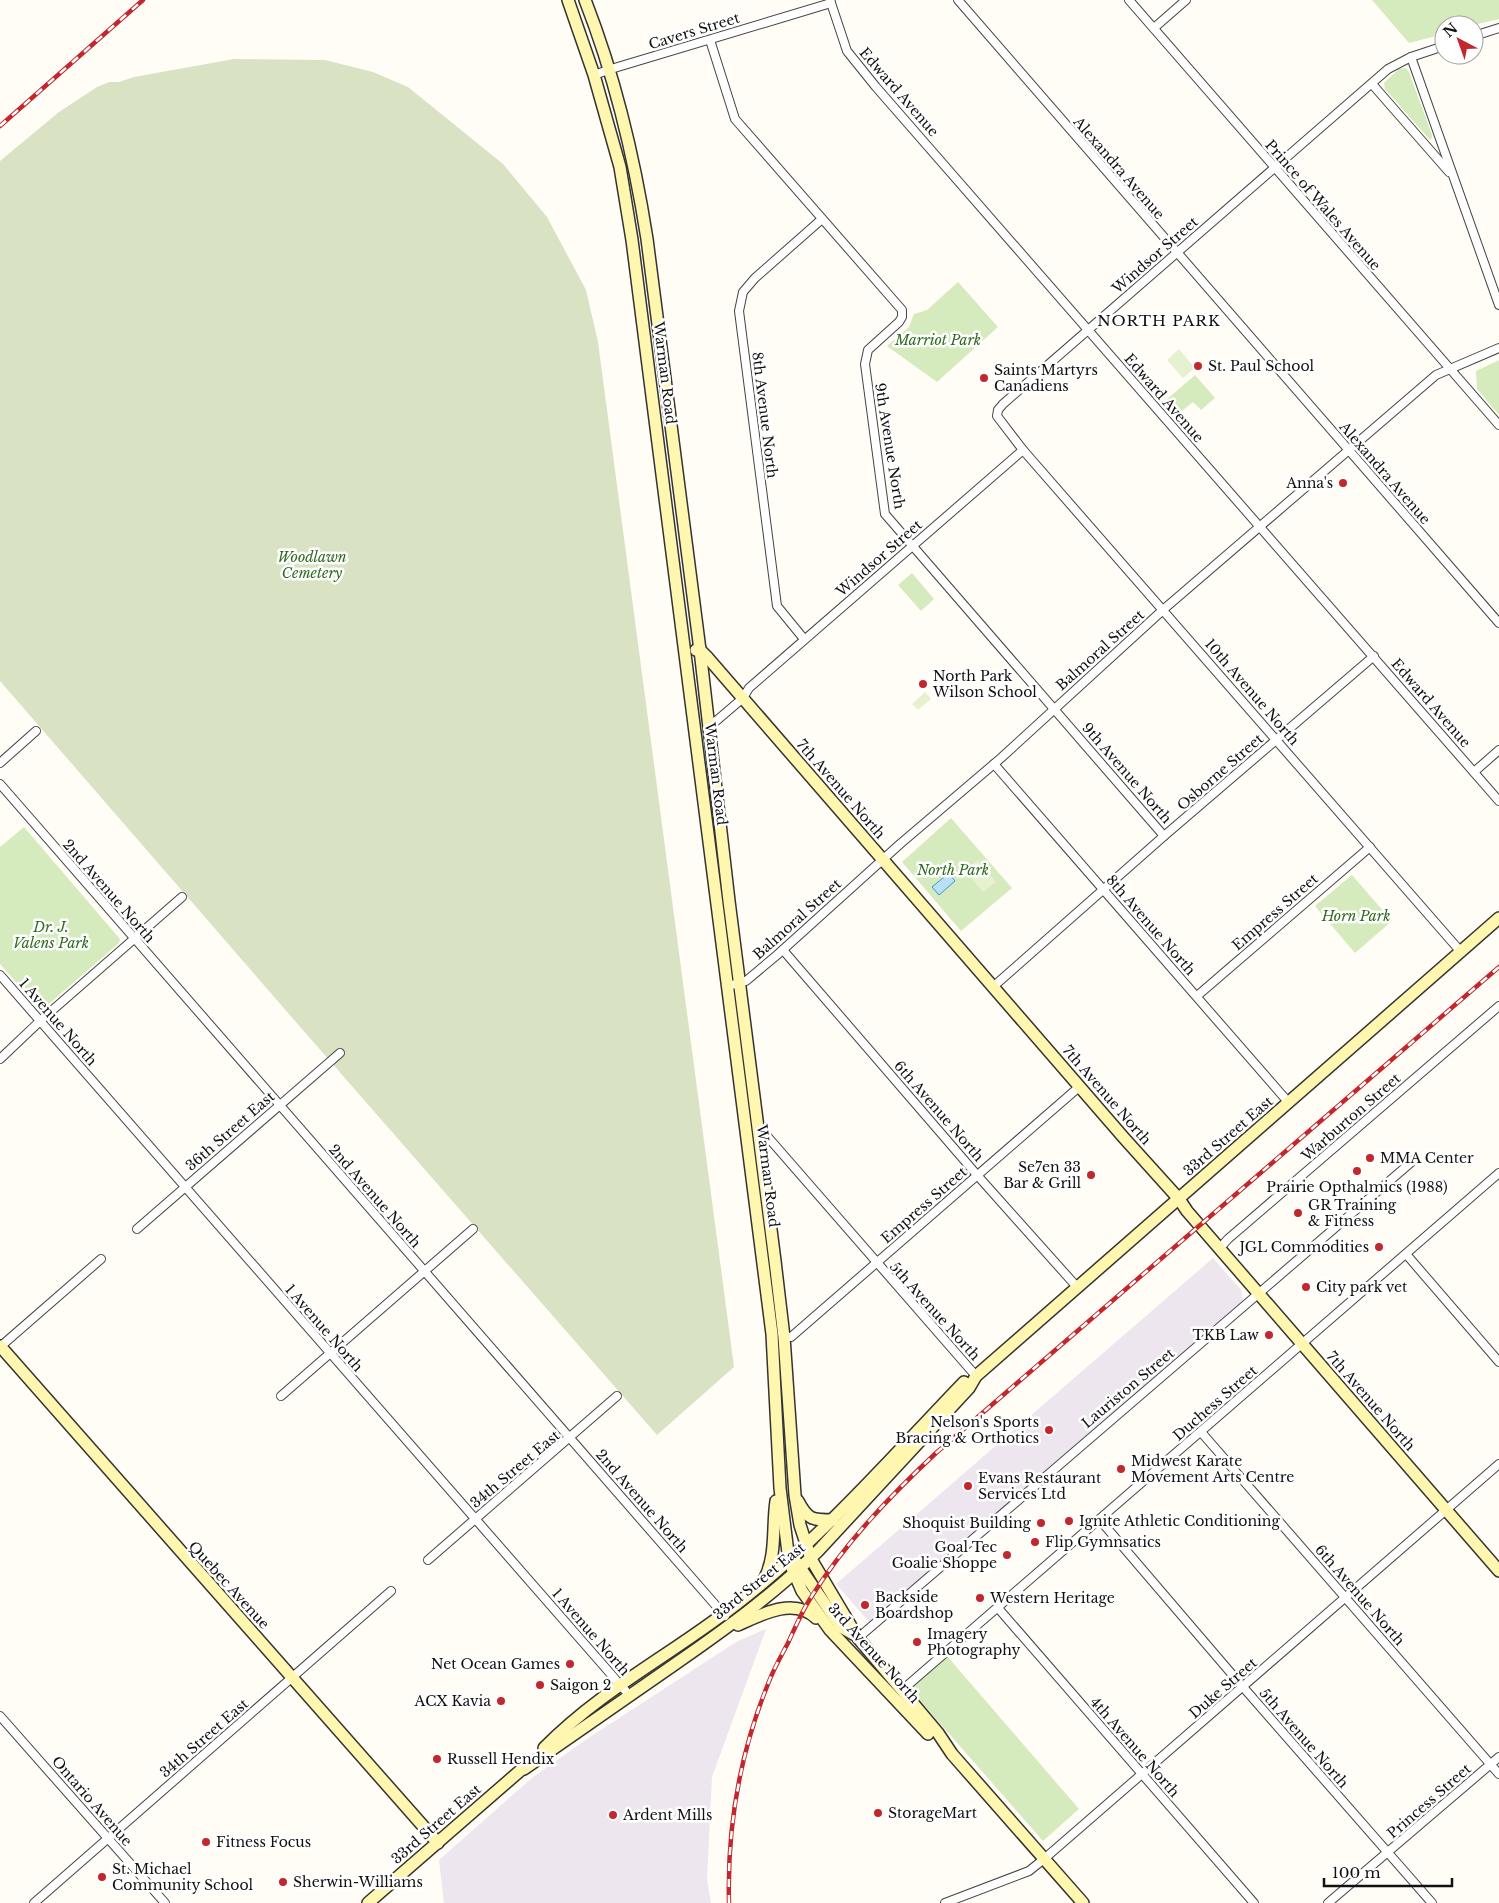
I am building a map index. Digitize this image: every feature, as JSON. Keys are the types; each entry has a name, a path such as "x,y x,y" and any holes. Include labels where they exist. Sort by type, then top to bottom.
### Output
{"main road":[{"name":"Warman Road","path":"568,0 594,75 620,167 632,240 685,647 734,985 758,1125 784,1337 795,1495 806,1546"},
{"name":"Warman Road","path":"585,0 611,69 638,181 648,239 708,721 734,985 772,1334 780,1474 788,1561"},
{"path":"685,647 700,650"},
{"name":"7th Avenue North","path":"700,650 994,986 1079,1087 1179,1199 1186,1211 1499,1571"},
{"name":"33rd Street East","path":"524,1769 716,1635 811,1559 969,1388 976,1376 1499,918"},
{"name":"Quebec Avenue","path":"0,1347 438,1843"},
{"name":"33rd Street East","path":"368,1903 524,1769 562,1729 590,1706 724,1614 806,1546 967,1379 976,1376"},
{"path":"762,1583 770,1568 773,1555 775,1510 780,1474"},
{"path":"795,1495 809,1518 813,1520 833,1520"},
{"name":"3rd Avenue North","path":"806,1546 811,1559 858,1638 938,1733 952,1754 1083,1903"},
{"name":"3rd Avenue North","path":"788,1561 797,1570 808,1601 843,1645 932,1738 952,1754"},
{"path":"797,1570 842,1627 858,1638"},
{"path":"716,1635 763,1615 784,1608 794,1608 804,1610 814,1616 843,1645"}],"street":[{"name":"Alexandra Avenue","path":"958,0 1499,623"},
{"name":"Prince of Wales Avenue","path":"1129,0 1499,425"},
{"path":"1154,28 1186,0"},
{"name":"Cavers Street","path":"594,75 830,2"},
{"name":"Edward Avenue","path":"830,2 847,51 1499,801"},
{"path":"1484,33 1499,28"},
{"name":"9th Avenue North","path":"710,40 735,119 902,310 902,317 899,322 868,350 865,364 886,514 1164,836"},
{"name":"Windsor Street","path":"708,721 715,722 743,698 750,688 804,639 1023,450 1000,422 997,416 998,410 1388,69 1411,57 1434,49"},
{"path":"1411,57 1499,306"},
{"path":"1372,84 1452,175"},
{"name":"8th Avenue North","path":"804,639 777,606 739,311 743,292 755,278 822,219"},
{"name":"Balmoral Street","path":"734,985 746,981 783,950 994,764 1164,609 1261,528 1436,375 1499,348"},
{"name":"10th Avenue North","path":"1023,450 1164,609 1461,952"},
{"name":"Osborne Street","path":"994,986 1164,836 1374,656"},
{"path":"0,763 36,731"},
{"path":"1474,772 1499,750"},
{"name":"8th Avenue North","path":"994,764 1289,1103"},
{"name":"2nd Avenue North","path":"0,784 731,1624"},
{"name":"Empress Street","path":"1197,996 1370,847"},
{"path":"0,1058 182,897"},
{"name":"6th Avenue North","path":"783,950 977,1175 1077,1287"},
{"name":"1 Avenue North","path":"0,975 630,1696"},
{"name":"Warburton Street","path":"1220,1248 1228,1239 1499,1006"},
{"name":"36th Street East","path":"137,1229 340,1054"},
{"name":"Empress Street","path":"784,1337 791,1337 1079,1087"},
{"name":"5th Avenue North","path":"758,1125 976,1376"},
{"name":"Lauriston Street","path":"858,1638 1415,1159"},
{"name":"Duchess Street","path":"901,1691 1499,1173"},
{"path":"281,1396 473,1229"},
{"path":"1406,1254 1499,1362"},
{"path":"0,1347 101,1259"},
{"name":"34th Street East","path":"428,1560 571,1438 617,1396"},
{"name":"6th Avenue North","path":"1201,1432 1499,1774"},
{"name":"Duke Street","path":"946,1903 1029,1871 1499,1464"},
{"name":"5th Avenue North","path":"1100,1520 1432,1903"},
{"name":"34th Street East","path":"34,1903 390,1591"},
{"name":"4th Avenue North","path":"998,1608 1254,1903"},
{"name":"Ontario Avenue","path":"0,1716 165,1903"},
{"name":"Princess Street","path":"1328,1903 1389,1853 1499,1757"}],"shaded area":[{"path":"1213,1258 1241,1290 1243,1300 871,1624 836,1584"},
{"path":"766,1629 712,1777 707,1879 711,1903 444,1903 439,1860 533,1777 587,1739 736,1642"}],"green space":[{"path":"1372,0 1499,0 1499,19 1484,23 1484,15 1434,15 1434,37 1409,43"},
{"name":"Woodlawn Cemetery","path":"234,59 325,60 373,72 408,87 503,164 547,217 586,290 598,342 734,1367 657,1435 0,681 0,161 59,112 97,87 109,82 119,82 134,77"},
{"path":"1406,68 1409,72 1432,135 1430,140 1385,89 1384,83 1399,69"},
{"name":"Marriot Park","path":"958,282 998,327 937,382 887,346 909,327 914,314 927,310"},
{"path":"1179,349 1195,368 1183,378 1167,360"},
{"path":"1499,360 1499,415 1477,389 1476,371"},
{"path":"1195,375 1215,398 1201,410 1193,402 1177,415 1165,401"},
{"path":"912,573 934,599 921,611 898,585"},
{"path":"925,692 931,699 918,710 912,704"},
{"name":"North Park","path":"951,818 1012,888 961,931 902,862"},
{"name":"Dr. J. Valens Park","path":"24,827 120,939 119,943 42,1010 0,964 0,847"},
{"path":"978,860 996,882 983,892 965,870"},
{"name":"Horn Park","path":"1352,875 1392,921 1355,953 1315,906"},
{"path":"947,1656 1079,1809 1043,1841 909,1688"}],"water":[{"path":"949,873 955,881 939,895 932,887"}],"railway":[{"path":"0,126 143,0"},
{"path":"729,1903 730,1847 737,1792 758,1710 772,1674 810,1599 852,1540 884,1504 936,1453 1499,967"}],"place":[{"name":"St. Paul School","path":"1198,366"},
{"name":"Saints Martyrs Canadiens","path":"984,378"},
{"name":"Anna's","path":"1343,483"},
{"name":"North Park Wilson School","path":"923,684"},
{"name":"MMA Center","path":"1370,1158"},
{"name":"Prairie Opthalmics (1988)","path":"1357,1171"},
{"name":"Se7en 33 Bar & Grill","path":"1091,1175"},
{"name":"GR Training & Fitness","path":"1298,1213"},
{"name":"JGL Commodities","path":"1379,1247"},
{"name":"City park vet","path":"1306,1287"},
{"name":"TKB Law","path":"1269,1335"},
{"name":"Nelson's Sports Bracing & Orthotics","path":"1049,1430"},
{"name":"Midwest Karate Movement Arts Centre","path":"1121,1469"},
{"name":"Evans Restaurant Services Ltd","path":"968,1486"},
{"name":"Ignite Athletic Conditioning","path":"1069,1521"},
{"name":"Shoquist Building","path":"1041,1523"},
{"name":"Flip Gymnsatics","path":"1035,1542"},
{"name":"Goal Tec Goalie Shoppe","path":"1007,1555"},
{"name":"Western Heritage","path":"980,1598"},
{"name":"Backside Boardshop","path":"865,1605"},
{"name":"Imagery Photography","path":"917,1642"},
{"name":"Net Ocean Games","path":"570,1664"},
{"name":"Saigon 2","path":"540,1685"},
{"name":"ACX Kavia","path":"501,1701"},
{"name":"Russell Hendix","path":"437,1759"},
{"name":"StorageMart","path":"878,1813"},
{"name":"Ardent Mills","path":"613,1815"},
{"name":"Fitness Focus","path":"206,1842"},
{"name":"St. Michael Community School","path":"102,1877"},
{"name":"Sherwin-Williams","path":"283,1882"}],"district":[{"name":"NORTH PARK","path":"1159,320"}]}
